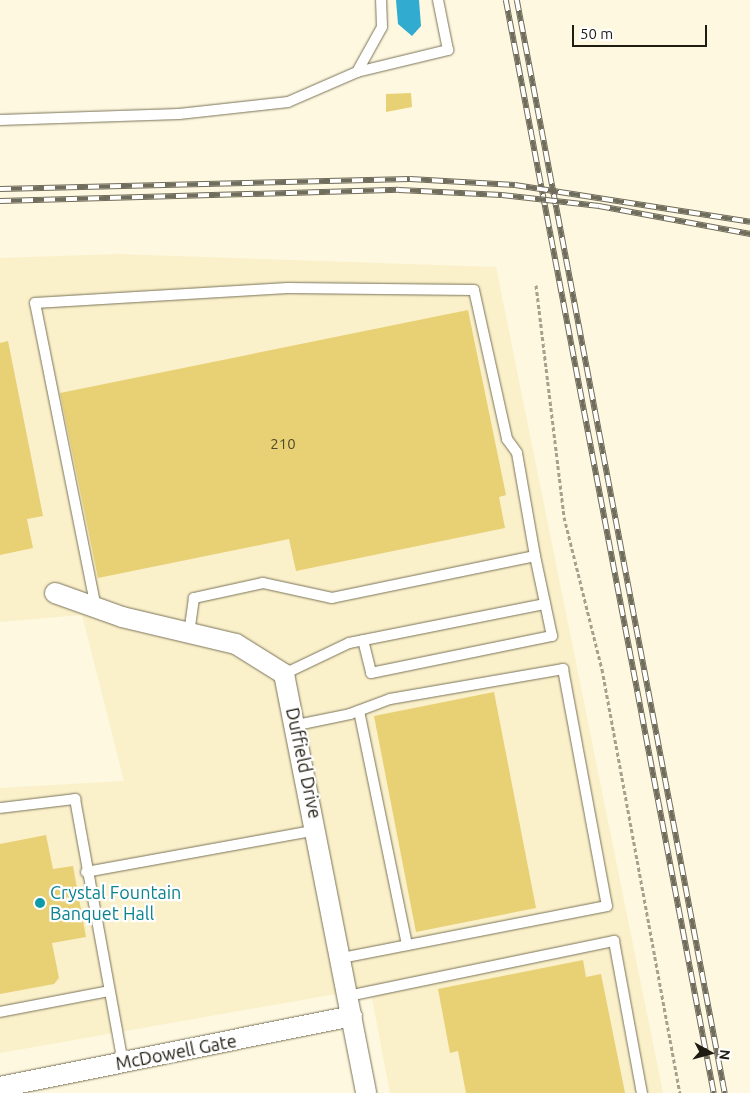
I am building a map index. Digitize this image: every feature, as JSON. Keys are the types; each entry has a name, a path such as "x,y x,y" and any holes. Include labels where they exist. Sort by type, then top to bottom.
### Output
{"street":[{"path":"55,593 96,609 236,644 284,674"},
{"name":"Duffield Drive","path":"284,674 318,830 366,1093"},
{"name":"McDowell Gate","path":"0,1087 28,1088 123,1062 352,1016"}],"lane":[{"path":"357,72 382,27 381,0"},
{"path":"0,120 179,114 288,102 357,72 448,50 438,0"},
{"path":"96,609 35,303 288,288 474,290 507,439 516,452 552,636 371,673 363,640"},
{"path":"189,633 194,598 263,583 332,598 535,556"},
{"path":"284,674 332,649 363,640 545,604"},
{"path":"296,725 359,711 390,699 563,669 607,906 341,958"},
{"path":"359,711 407,945"},
{"path":"0,808 76,799 86,872 123,1062"},
{"path":"86,872 318,830"},
{"path":"348,996 614,941 642,1093"},
{"path":"0,1012 108,991"}],"path":[{"path":"536,286 564,516 602,669 680,1093"}],"shaded area":[{"path":"118,254 496,267 663,1093 390,1093 370,988 0,1053 0,788 124,781 82,615 0,622 0,258"}],"water":[{"path":"396,0 419,0 421,26 412,36 398,24"}],"building":[{"path":"411,93 412,107 386,112 386,94"},
{"path":"468,310 506,495 499,497 505,528 296,571 289,539 98,578 60,393"},
{"path":"8,341 43,516 27,519 33,548 0,555 0,343"},
{"path":"494,692 536,908 416,932 374,716"},
{"name":"Crystal Fountain Banquet Hall","path":"46,835 53,869 73,866 86,937 52,943 59,978 54,984 0,994 0,844"},
{"path":"583,960 586,977 601,974 625,1093 466,1093 458,1051 450,1053 438,989"}],"railway":[{"path":"506,0 714,1093"},
{"path":"517,0 725,1093"},
{"path":"0,189 410,179 515,185 750,222"},
{"path":"0,201 399,190 502,195 599,206 750,234"}],"place":[{"name":"Crystal Fountain Banquet Hall","path":"40,903"}]}
